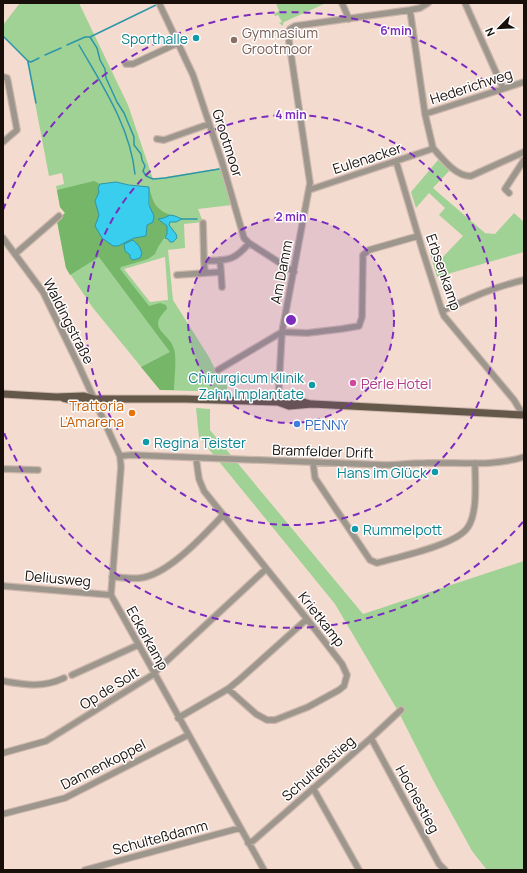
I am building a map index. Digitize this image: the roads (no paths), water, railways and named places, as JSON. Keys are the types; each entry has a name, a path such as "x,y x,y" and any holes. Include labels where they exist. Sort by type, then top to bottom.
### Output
{"main road":[{"path":"3,394 56,397 84,396 94,399 174,399 278,402 289,406 312,404 524,415"}],"street":[{"name":"Grootmoor","path":"159,3 193,75 244,238 249,243 294,272"},
{"path":"342,3 349,19 420,8 428,3"},
{"path":"465,3 503,88"},
{"path":"410,10 425,114 433,148 453,168 466,176 471,176 524,152"},
{"name":"Am Damm","path":"278,402 282,332 310,183 288,34 290,29 295,26 349,19"},
{"path":"126,64 133,64 178,43"},
{"path":"3,77 7,78 17,130 3,142"},
{"name":"Hederichweg","path":"425,114 524,82"},
{"path":"157,139 164,140 209,124"},
{"name":"Eulenacker","path":"309,190 433,148"},
{"path":"510,193 505,189 524,160"},
{"name":"Erbsenkamp","path":"396,161 442,311 514,400 524,415"},
{"path":"15,254 59,216"},
{"path":"203,223 205,273"},
{"path":"218,370 282,332 307,333 359,326 362,317 363,255 369,250 418,236"},
{"name":"Waldingstraße","path":"3,238 43,292 94,399"},
{"path":"204,261 229,259 237,256 249,243"},
{"path":"220,260 222,287"},
{"path":"177,275 221,272"},
{"path":"442,311 499,286 524,280"},
{"name":"Eckerkamp","path":"94,399 120,456 121,467 111,595 178,718 264,870"},
{"name":"Bramfelder Drift","path":"120,456 385,465 424,463 498,463 524,457"},
{"name":"Krietkamp","path":"196,458 200,485 342,664 347,675 346,682 342,688 324,700 275,720 267,720 256,714 228,689"},
{"path":"313,462 315,478 370,560 377,563 438,545 459,536 468,527 474,510 475,463"},
{"path":"3,469 38,470"},
{"path":"112,577 141,578 161,571 178,558 223,515"},
{"name":"Op de Solt","path":"3,753 46,741 154,674 266,569"},
{"name":"Deliusweg","path":"3,586 111,595"},
{"path":"178,718 228,689 307,619"},
{"path":"72,675 138,645"},
{"path":"3,681 26,686 53,684 64,678"},
{"name":"Schulteßstieg","path":"248,843 253,841 402,710"},
{"name":"Dannenkoppel","path":"3,814 66,798 188,735"},
{"name":"Hochestieg","path":"371,738 439,864 445,870"},
{"path":"313,788 359,870"},
{"name":"Schulteßdamm","path":"85,870 240,828"}],"water":[{"path":"116,182 149,187 149,205 154,216 153,222 147,225 146,236 134,238 118,246 113,246 102,238 95,226 99,215 95,201 99,192 98,188 100,184"},
{"path":"170,215 182,219 176,222 170,222 169,225 176,234 177,238 173,242 170,242 165,238 167,234 167,226 158,219"},
{"path":"133,240 139,246 142,253 140,258 133,260 125,251 124,244"}],"waterway":[{"path":"67,45 85,37 90,37 156,5"},
{"path":"3,36 28,61 31,62 39,58"},
{"path":"90,37 97,48 100,60 105,69 106,78 124,113 134,137 134,145 141,154 145,166 143,171 146,176 153,179 165,178 219,169"},
{"path":"79,45 114,106 127,139 135,174"},
{"path":"45,55 61,48"},
{"path":"28,62 36,103"},
{"path":"182,219 197,219"}],"place":[{"name":"Sporthalle","path":"196,38"},
{"name":"Gymnasium Grootmoor","path":"234,40"},
{"name":"Perle Hotel","path":"353,383"},
{"name":"Chirurgicum Klinik Zahn Implantate","path":"312,385"},
{"name":"Trattoria L'Amarena","path":"132,413"},
{"name":"PENNY","path":"297,424"},
{"name":"Regina Teister","path":"146,442"},
{"name":"Hans im Glück","path":"435,472"},
{"name":"Rummelpott","path":"355,529"}]}
